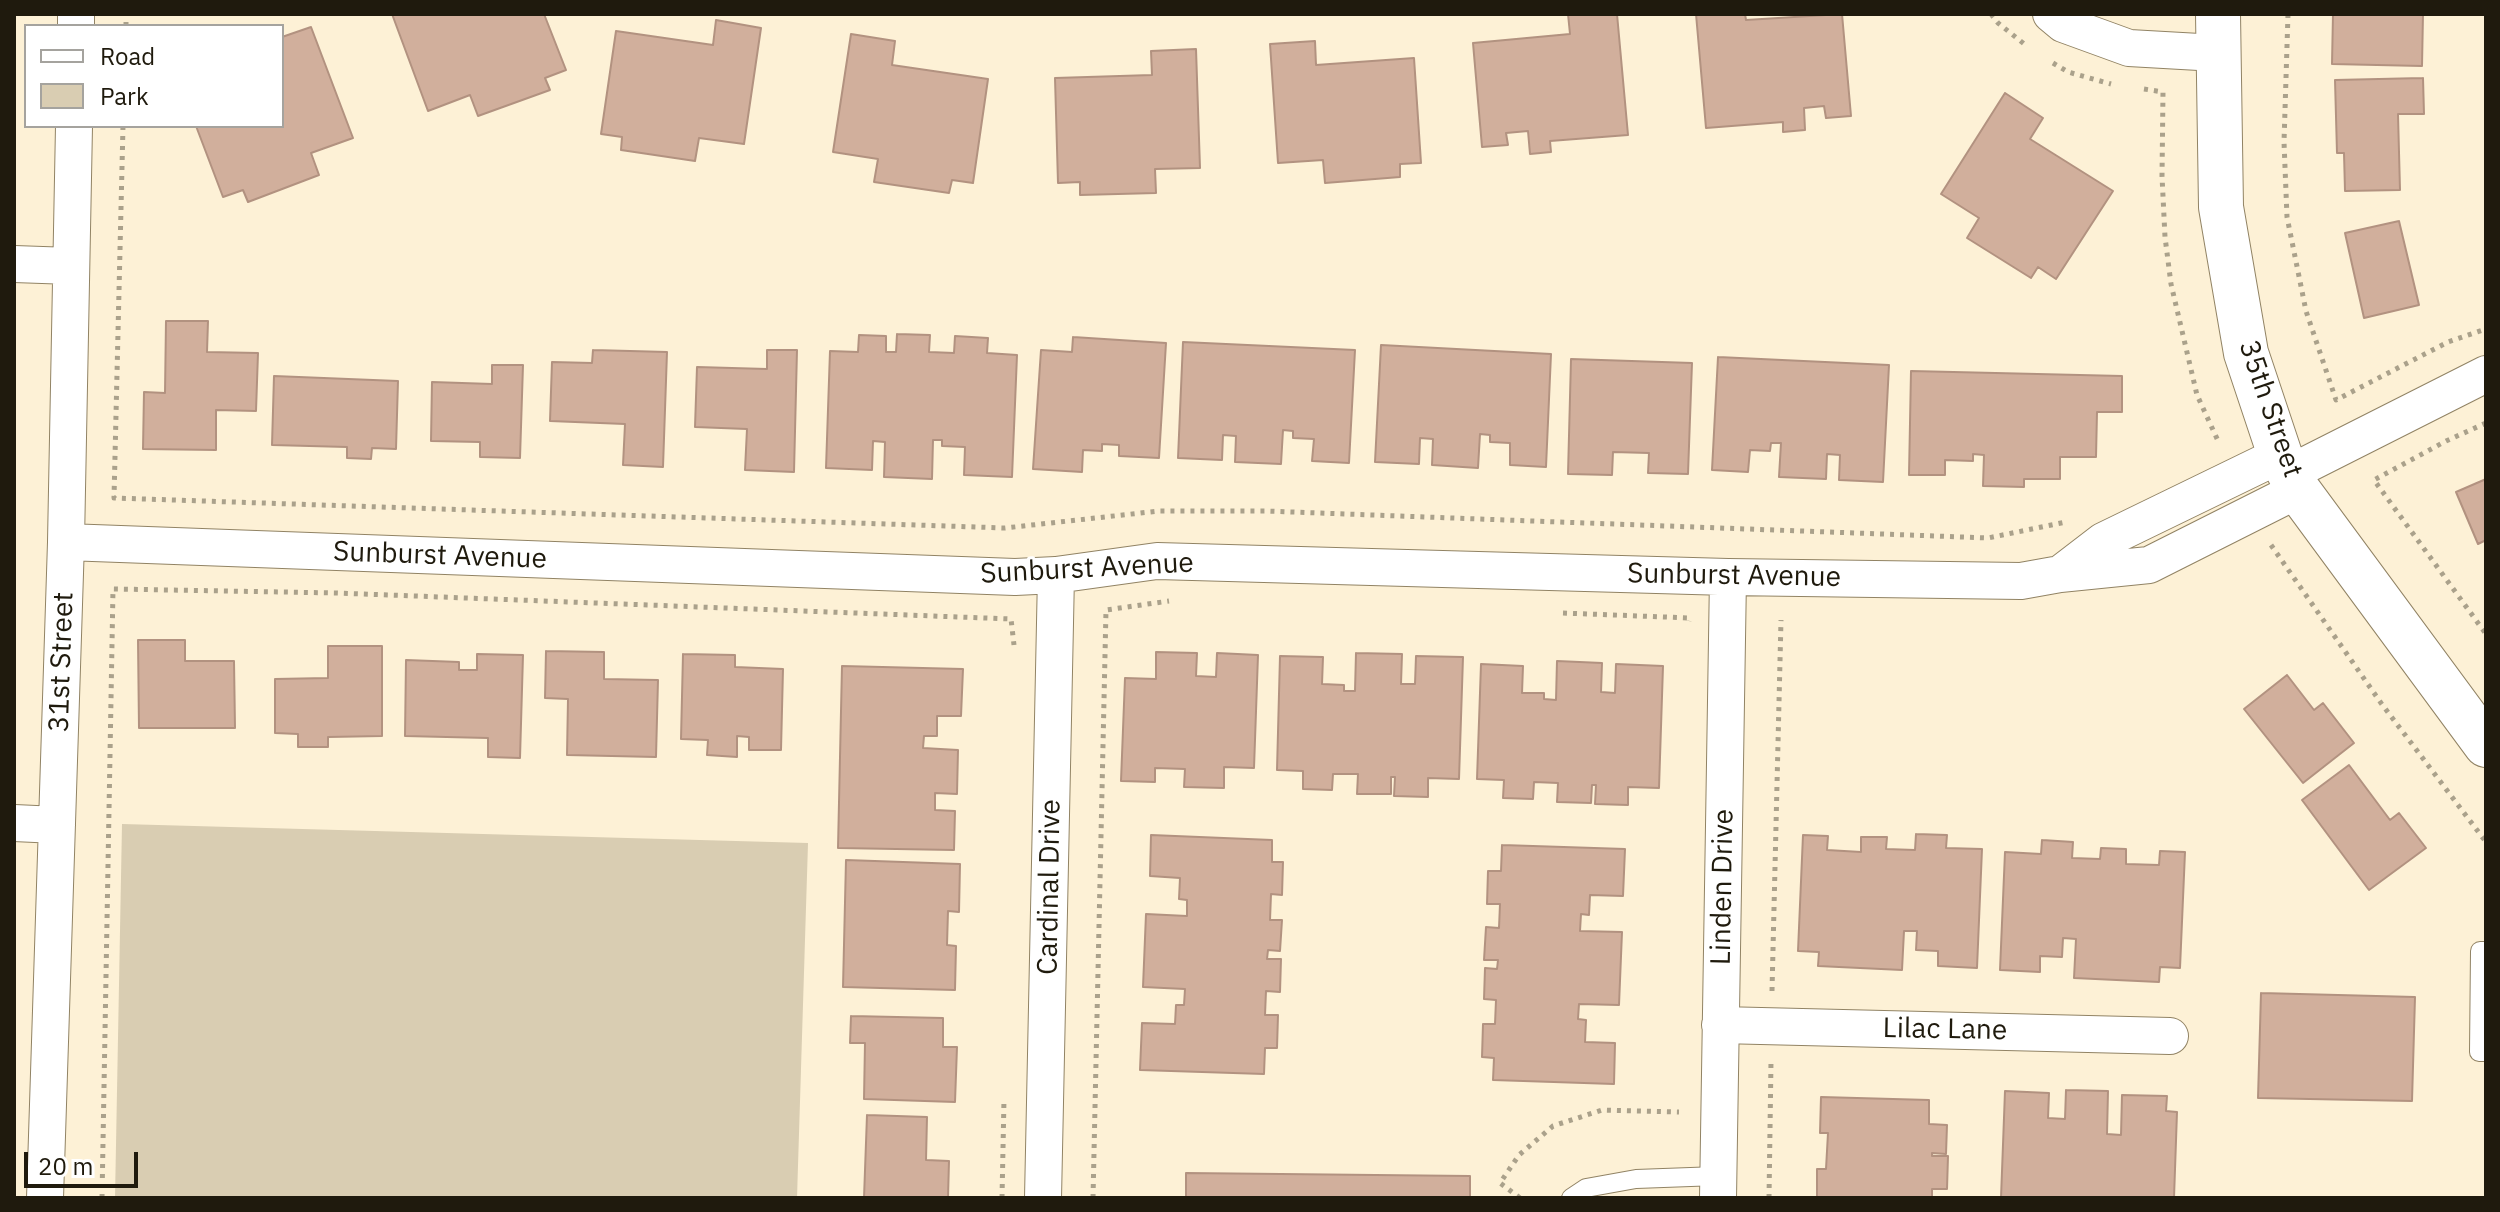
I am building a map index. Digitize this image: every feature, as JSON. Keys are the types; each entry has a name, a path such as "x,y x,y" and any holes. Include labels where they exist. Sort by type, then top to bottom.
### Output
{"street":[{"path":"2051,14 2063,24 2129,48 2218,34"},
{"name":"35th Street","path":"2218,34 2221,207 2246,353 2289,473 2486,745"},
{"name":"31st Street","path":"45,1198 66,542 74,128"},
{"path":"14,264 71,266"},
{"name":"Sunburst Avenue","path":"66,542 1015,577 1056,575 1157,561 1728,577 2021,581 2149,565 2289,473 2486,374"},
{"name":"Cardinal Drive","path":"1043,1198 1056,575"},
{"name":"Linden Drive","path":"1718,1187 1728,577"},
{"path":"14,823 57,825"},
{"name":"Lilac Lane","path":"1720,1025 2170,1036"}],"lane":[{"path":"2486,951 2480,951 2479,1052 2486,1052"},
{"path":"1571,1198 1586,1188 1636,1179 1678,1177 1718,1187"}],"path":[{"path":"1991,14 2036,52"},
{"path":"2288,14 2284,142 2287,217 2306,311 2336,400 2448,342 2486,329"},
{"path":"2047,59 2068,72 2113,85"},
{"path":"2138,88 2163,92 2162,176 2171,284 2197,395 2223,451"},
{"path":"123,128 114,498 1005,528 1159,511 1266,511 1988,538 2075,520"},
{"path":"2486,423 2374,480 2486,634"},
{"path":"2265,536 2381,703 2486,842"},
{"path":"102,1198 113,589 337,593 1011,619 1015,651"},
{"path":"1093,1198 1106,610 1181,600"},
{"path":"1551,613 1690,618 1689,633"},
{"path":"1769,1198 1781,620"},
{"path":"1002,1198 1005,1089"},
{"path":"1520,1198 1500,1183 1519,1155 1553,1126 1602,1110 1679,1112 1678,1177"}],"green space":[{"path":"122,824 808,843 797,1198 115,1198"}],"building":[{"path":"392,14 544,14 566,70 545,78 550,90 478,116 470,95 428,111"},
{"path":"1568,14 1617,14 1628,135 1550,141 1551,152 1530,154 1528,131 1506,133 1508,145 1482,147 1473,43 1570,34"},
{"path":"1696,14 1745,14 1746,20 1842,14 1851,116 1826,118 1824,106 1804,108 1805,130 1783,132 1783,122 1706,128"},
{"path":"2333,14 2423,14 2422,66 2332,64"},
{"path":"716,20 761,28 744,144 699,138 695,161 621,150 622,137 601,134 616,31 713,45"},
{"path":"311,27 353,138 311,153 319,175 248,202 243,190 223,197 197,128 284,128 284,36"},
{"path":"851,34 895,41 892,65 988,79 973,183 952,180 949,193 874,182 878,159 833,152"},
{"path":"1315,41 1316,65 1414,58 1421,163 1400,164 1400,177 1325,183 1323,160 1278,163 1270,44"},
{"path":"1196,49 1200,168 1155,169 1156,193 1080,195 1080,182 1058,183 1055,78 1152,75 1151,51"},
{"path":"2423,78 2424,114 2398,114 2400,190 2345,191 2344,153 2337,153 2335,80"},
{"path":"2005,93 2043,118 2030,139 2113,191 2056,279 2038,267 2031,278 1967,238 1979,218 1941,194"},
{"path":"2399,221 2419,305 2364,318 2345,233"},
{"path":"166,321 208,321 207,352 258,353 256,411 216,410 216,450 143,449 144,392 165,393"},
{"path":"897,334 930,335 929,352 954,353 955,336 988,338 987,353 1017,355 1012,477 964,475 965,447 942,446 942,440 933,440 932,479 884,477 885,442 873,441 872,470 826,468 830,351 858,352 859,335 886,336 886,352 896,352"},
{"path":"1073,337 1166,343 1159,458 1119,456 1119,445 1102,444 1102,451 1083,450 1082,472 1033,469 1041,350 1072,352"},
{"path":"1183,342 1355,350 1349,463 1312,461 1314,439 1293,438 1293,431 1283,430 1281,464 1235,462 1236,436 1223,435 1222,460 1178,458"},
{"path":"1381,345 1551,354 1546,467 1510,465 1510,443 1490,442 1490,435 1480,434 1478,468 1432,465 1433,439 1420,438 1419,464 1375,462"},
{"path":"593,350 667,352 663,467 623,465 625,424 550,421 552,362 592,363"},
{"path":"767,350 797,350 794,472 745,470 747,429 695,427 697,367 767,369"},
{"path":"1718,357 1889,365 1883,482 1839,480 1840,455 1827,454 1826,479 1779,477 1781,443 1771,443 1770,451 1750,450 1748,472 1712,470"},
{"path":"1571,359 1692,363 1688,474 1648,473 1649,453 1613,452 1612,475 1568,474"},
{"path":"492,365 523,365 520,458 480,457 480,442 431,441 432,382 492,384"},
{"path":"1911,371 2122,376 2122,412 2097,412 2096,457 2060,457 2060,479 2024,479 2024,487 1983,486 1984,455 1973,454 1973,461 1945,460 1945,475 1909,475"},
{"path":"274,376 398,381 396,449 372,448 371,459 347,458 347,447 272,445"},
{"path":"2486,479 2486,540 2478,544 2456,492"},
{"path":"138,640 185,640 185,661 234,661 235,728 139,728"},
{"path":"328,646 382,646 382,736 328,737 328,747 298,747 298,734 275,733 275,679 328,678"},
{"path":"546,651 604,652 604,679 658,680 656,757 567,755 568,699 545,698"},
{"path":"1156,652 1197,653 1196,676 1216,677 1217,653 1258,655 1254,768 1224,767 1224,788 1184,787 1185,769 1155,768 1155,782 1121,781 1125,678 1156,679"},
{"path":"1356,653 1402,654 1401,684 1415,684 1416,656 1463,657 1459,779 1428,778 1428,797 1394,796 1395,777 1391,777 1391,794 1357,794 1358,774 1333,774 1332,790 1303,789 1303,771 1277,770 1280,656 1323,657 1322,684 1344,685 1344,691 1355,691"},
{"path":"477,654 523,655 520,758 488,757 488,738 405,736 406,660 459,662 459,670 477,670"},
{"path":"683,654 735,655 735,667 783,669 781,750 749,750 749,737 737,736 737,757 707,755 708,740 681,739"},
{"path":"1557,661 1602,663 1601,692 1615,693 1616,664 1663,666 1659,788 1628,787 1628,805 1595,804 1596,785 1592,785 1591,803 1557,802 1558,783 1534,782 1533,799 1503,798 1504,780 1477,779 1481,664 1523,666 1522,693 1544,693 1544,699 1556,700"},
{"path":"842,666 963,669 961,716 937,716 937,736 924,736 923,748 958,750 957,794 935,793 935,810 955,811 954,850 838,848"},
{"path":"2287,675 2314,710 2323,703 2354,743 2303,783 2244,709"},
{"path":"2349,765 2390,820 2399,813 2426,848 2369,890 2302,800"},
{"path":"1916,834 1947,835 1946,848 1982,849 1977,968 1938,966 1938,951 1916,950 1917,931 1904,931 1902,970 1818,966 1819,952 1798,951 1803,835 1828,836 1827,850 1861,852 1861,837 1887,837 1886,849 1915,850"},
{"path":"1151,835 1272,840 1272,862 1283,862 1282,895 1271,894 1270,920 1282,920 1280,951 1268,950 1267,959 1281,959 1280,992 1266,991 1265,1015 1278,1015 1277,1048 1265,1048 1264,1074 1140,1070 1142,1023 1175,1024 1176,1005 1184,1005 1185,989 1143,987 1146,914 1187,916 1187,900 1179,899 1180,878 1150,876"},
{"path":"2042,840 2073,842 2072,858 2100,859 2101,848 2126,849 2126,864 2159,865 2160,851 2185,852 2180,968 2160,967 2159,982 2074,978 2076,939 2063,938 2062,957 2040,956 2040,972 2000,970 2005,852 2041,854"},
{"path":"1502,845 1625,849 1623,896 1590,895 1589,915 1581,914 1580,931 1622,932 1619,1005 1579,1004 1578,1019 1586,1020 1585,1042 1615,1043 1614,1084 1493,1080 1494,1058 1482,1057 1483,1024 1495,1024 1496,1000 1484,999 1485,968 1497,969 1498,960 1484,960 1486,927 1499,928 1500,904 1487,904 1488,871 1501,871"},
{"path":"846,860 960,864 959,912 948,911 947,945 956,946 955,990 843,987"},
{"path":"2261,993 2415,997 2412,1101 2258,1098"},
{"path":"851,1016 943,1018 943,1047 957,1047 955,1102 864,1099 865,1043 850,1043"},
{"path":"2066,1090 2108,1091 2107,1134 2121,1135 2122,1095 2167,1096 2166,1111 2177,1112 2174,1198 2001,1198 2005,1091 2049,1093 2048,1118 2065,1119"},
{"path":"1821,1097 1929,1100 1929,1124 1947,1125 1946,1154 1932,1153 1932,1156 1948,1156 1947,1189 1932,1189 1932,1198 1817,1198 1817,1169 1826,1169 1828,1133 1820,1133"},
{"path":"867,1115 927,1117 926,1160 949,1161 948,1198 864,1198"},
{"path":"1186,1173 1470,1176 1470,1198 1186,1198"}]}
